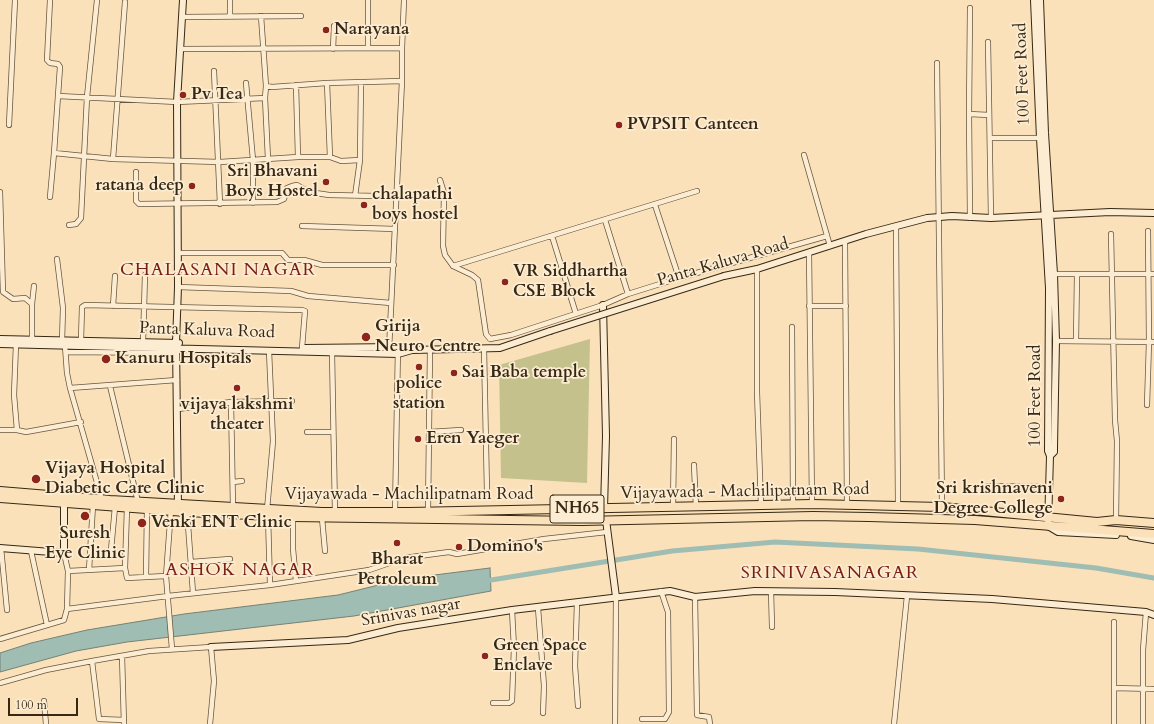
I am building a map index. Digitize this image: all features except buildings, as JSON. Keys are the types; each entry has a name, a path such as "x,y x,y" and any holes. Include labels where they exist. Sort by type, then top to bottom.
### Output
{"highway":[{"name":"Vijayawada - Machilipatnam Road","path":"0,491 138,502 179,508 268,513 673,508 812,504 942,507 1097,522 1116,520 1154,523"},
{"name":"Vijayawada - Machilipatnam Road","path":"0,498 147,510 179,508 233,508 293,517 322,518 606,520 813,516 923,518 1154,534"},
{"path":"1002,523 1004,512"}],"street":[{"path":"9,125 15,0"},
{"path":"50,0 47,60 50,63 60,66 50,197"},
{"path":"69,225 76,224 80,218 86,155 87,97 97,0"},
{"path":"172,649 166,576 179,508 177,380 177,102 183,0"},
{"path":"230,0 230,16"},
{"path":"368,0 368,48"},
{"path":"389,354 396,229 404,0"},
{"name":"100 Feet Road","path":"1034,0 1040,138 1048,214 1054,274 1056,341 1054,452 1050,456 1048,451 1048,214 1040,0"},
{"path":"113,159 119,99 125,2"},
{"path":"970,8 968,114 970,218"},
{"path":"261,16 266,86 265,98 268,159"},
{"path":"182,17 301,16"},
{"path":"334,26 334,49"},
{"path":"988,42 991,218"},
{"path":"180,49 402,48"},
{"path":"937,63 942,507"},
{"path":"214,71 220,162 220,204"},
{"path":"266,86 272,88 327,83 402,81"},
{"path":"355,196 360,160 361,82"},
{"path":"246,83 253,160 253,203"},
{"path":"327,83 330,157"},
{"path":"296,85 298,157"},
{"path":"58,96 177,102 216,99 265,98"},
{"path":"968,114 989,115"},
{"path":"990,138 1040,138"},
{"path":"54,153 86,155 113,159 220,162 298,157 330,157 341,161 360,160"},
{"path":"804,156 830,246"},
{"path":"136,172 137,203 220,204 280,201 284,199 288,188 292,186 297,186 309,192 329,195 397,195"},
{"path":"440,180 444,193 443,246 448,262 452,266 472,275 478,280 486,334 490,339 511,335 603,305 628,294 679,278 827,236"},
{"path":"452,266 697,191"},
{"path":"0,192 2,292 14,299 25,298 32,304"},
{"path":"655,205 679,278"},
{"name":"Panta Kaluva Road","path":"0,339 32,340 64,346 81,340 144,342 177,348 398,347 412,350 430,350 500,348 724,276 757,268 896,226 939,216 991,218 1048,214 1154,213"},
{"path":"605,220 628,294"},
{"path":"302,226 396,229"},
{"path":"896,226 898,506"},
{"path":"1147,406 1152,342 1152,274 1148,231"},
{"path":"1111,234 1115,420 1117,448 1116,520"},
{"path":"552,236 576,314"},
{"path":"845,242 846,505"},
{"path":"809,252 812,504"},
{"path":"178,253 282,253 288,260 304,260 322,265 394,265"},
{"path":"57,259 63,308 64,346 67,373 102,500"},
{"path":"757,268 757,392 761,505"},
{"path":"1054,274 1152,274"},
{"path":"144,342 145,275"},
{"path":"1076,341 1077,275"},
{"path":"113,306 115,276"},
{"path":"32,340 32,304 34,286"},
{"path":"178,287 291,291 308,296 391,303"},
{"path":"81,340 83,306 85,304 145,307 303,310 305,316 302,348"},
{"path":"603,305 606,429 604,509"},
{"path":"809,306 846,306"},
{"path":"792,327 793,504"},
{"path":"1056,341 1152,342"},
{"name":"Panta Kaluva Road","path":"0,344 389,354 398,354 412,350"},
{"path":"16,344 14,395 17,430"},
{"path":"395,512 398,347"},
{"path":"484,349 487,492"},
{"path":"428,512 430,350"},
{"path":"269,351 273,400 273,441 268,513 270,585"},
{"path":"332,353 335,512"},
{"path":"70,388 177,380"},
{"path":"110,386 138,502"},
{"path":"178,409 231,402 273,400 292,401"},
{"path":"231,402 233,508"},
{"path":"0,430 17,430 26,432 81,422"},
{"path":"429,432 461,430"},
{"path":"307,432 333,432"},
{"path":"673,508 674,439"},
{"path":"1050,456 1048,526 1058,532 1127,535 1154,540"},
{"path":"694,465 696,507"},
{"path":"233,482 242,481"},
{"path":"988,486 1050,488"},
{"path":"0,639 64,620 67,610 68,572 64,553 64,503"},
{"path":"89,570 92,505"},
{"path":"111,550 115,507"},
{"path":"127,508 125,568 127,578 166,576"},
{"path":"179,508 191,562 193,593"},
{"path":"146,577 147,510"},
{"path":"293,517 293,549 296,580"},
{"path":"322,518 325,551"},
{"path":"606,520 616,598 615,724"},
{"path":"67,610 168,596 270,585 369,570 404,558 449,552 457,554 544,539 607,532"},
{"path":"7,610 0,548 64,553"},
{"path":"31,551 47,625"},
{"path":"191,562 230,559"},
{"path":"68,572 125,568"},
{"name":"Srinivas nagar","path":"211,647 348,640 398,628 512,610 673,591 695,597 771,591 835,592 992,599 1146,612 1154,615"},
{"path":"771,591 772,627"},
{"path":"642,719 665,719 670,712 668,612 661,592"},
{"path":"894,724 907,596"},
{"path":"695,597 697,715 709,717 710,724"},
{"path":"577,603 575,666 578,706"},
{"path":"538,608 544,686 543,713"},
{"path":"493,703 509,703 512,700 514,648 512,610"},
{"path":"1143,724 1144,627 1146,612"},
{"path":"1114,622 1114,724"},
{"path":"0,683 46,670 92,661 172,649 211,647 214,681 210,724"},
{"path":"92,661 99,719 124,722 122,656"},
{"path":"1114,688 1154,689"},
{"path":"44,701 46,724"}],"shaded area":[{"path":"590,339 587,483 501,478 499,365"}],"water":[{"path":"490,568 491,591 354,616 127,642 76,651 0,672 0,653 31,643 87,630 184,614 338,595 403,579"}],"waterway":[{"path":"485,581 672,551 775,542 918,549 1096,568 1154,578"}],"place":[{"name":"Narayana","path":"326,30"},
{"name":"Pv Tea","path":"183,95"},
{"name":"PVPSIT Canteen","path":"619,125"},
{"name":"Sri Bhavani Boys Hostel","path":"326,182"},
{"name":"ratana deep","path":"192,186"},
{"name":"chalapathi boys hostel","path":"364,205"},
{"name":"VR Siddhartha CSE Block","path":"505,282"},
{"name":"Girija Neuro Centre","path":"366,337"},
{"name":"Kanuru Hospitals","path":"106,359"},
{"name":"police station","path":"419,367"},
{"name":"Sai Baba temple","path":"454,373"},
{"name":"vijaya lakshmi theater","path":"237,388"},
{"name":"Eren Yaeger","path":"418,439"},
{"name":"Vijaya Hospital Diabetic Care Clinic","path":"36,479"},
{"name":"Sri krishnaveni Degree College","path":"1061,499"},
{"name":"Suresh Eye Clinic","path":"85,516"},
{"name":"Venki ENT Clinic","path":"142,523"},
{"name":"Bharat Petroleum","path":"397,543"},
{"name":"Domino's","path":"459,547"},
{"name":"Green Space Enclave","path":"485,656"}],"district":[{"name":"CHALASANI NAGAR","path":"218,271"},
{"name":"ASHOK NAGAR","path":"240,571"},
{"name":"SRINIVASANAGAR","path":"830,574"}]}
